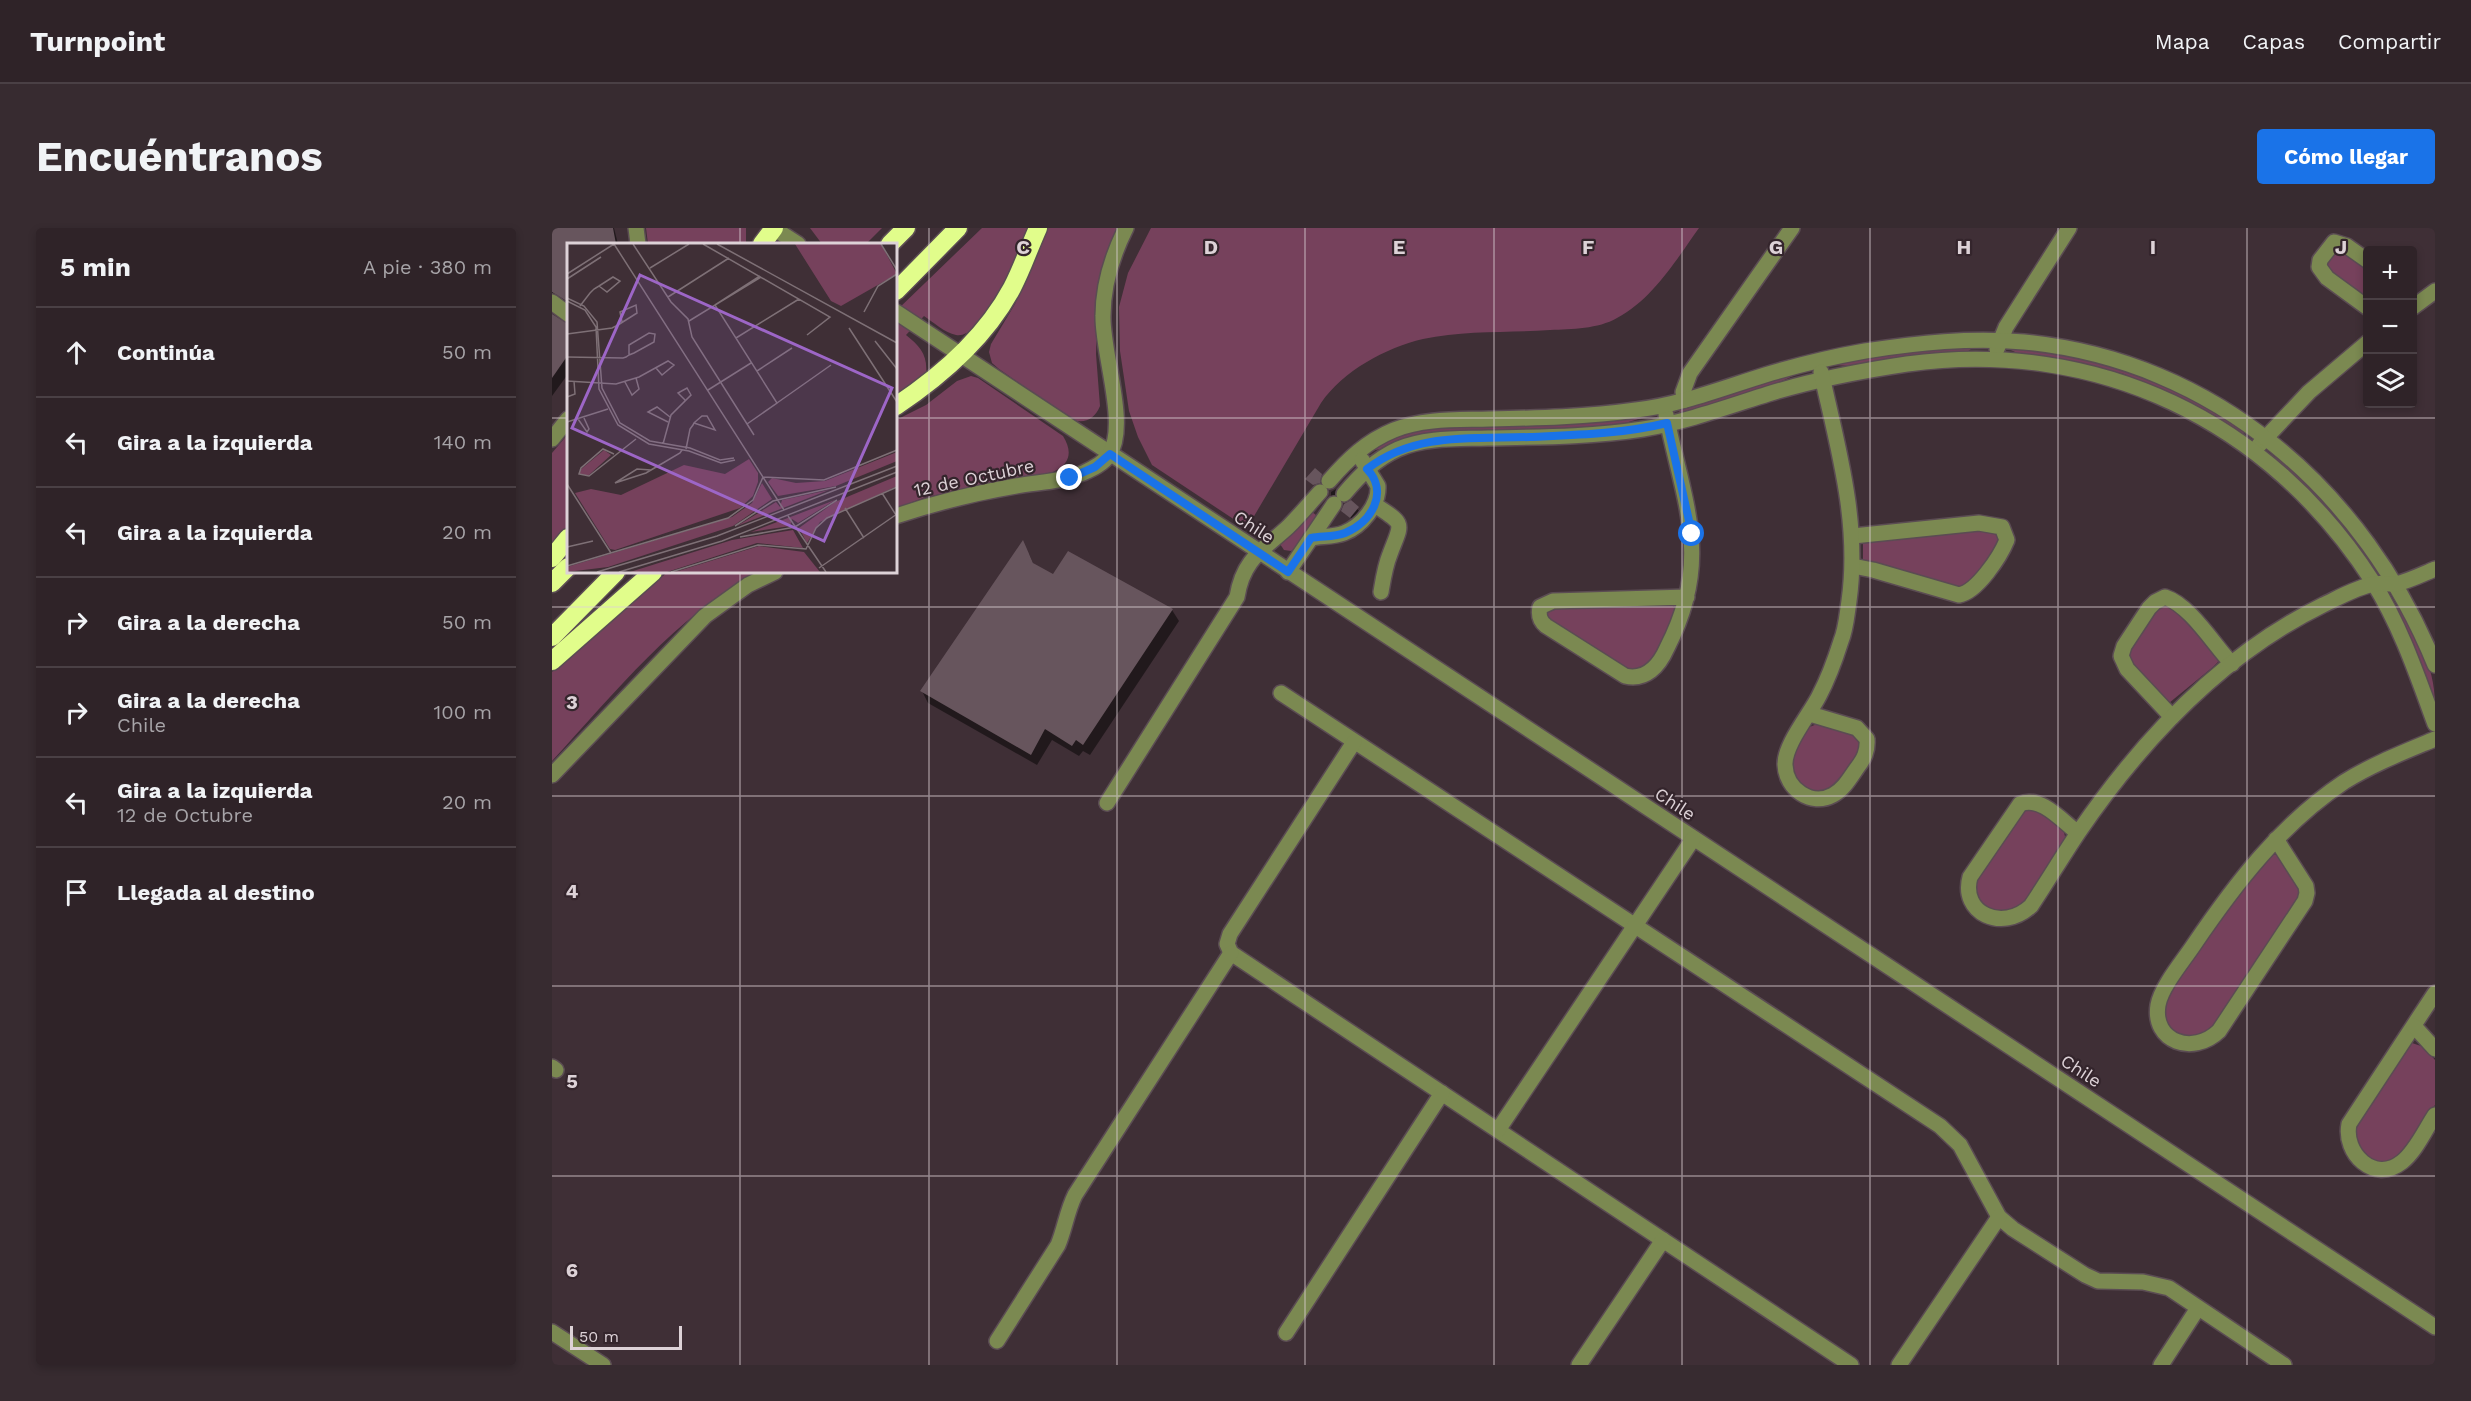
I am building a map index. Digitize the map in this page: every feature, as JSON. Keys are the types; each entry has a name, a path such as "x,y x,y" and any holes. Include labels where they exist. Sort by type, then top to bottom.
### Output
{"highway":[{"path":"763,243 773,228"},
{"path":"891,243 906,228"},
{"path":"897,290 958,228"},
{"path":"897,405 927,385 980,335 1012,288 1038,228"},
{"path":"552,558 567,539"},
{"path":"552,584 567,568"},
{"path":"552,637 615,573"},
{"path":"552,661 652,573"}],"street":[{"path":"636,228 638,243"},
{"path":"773,228 796,243"},
{"path":"1110,454 1115,444 1117,422 1104,344 1104,300 1112,266 1126,228"},
{"path":"1685,400 1683,392 1690,373 1792,228"},
{"path":"1995,360 2000,341 2020,304 2069,228"},
{"path":"2363,258 2346,246 2334,242 2320,260 2319,267 2327,278 2363,305"},
{"path":"2417,300 2435,291"},
{"path":"552,302 567,313"},
{"name":"Chile","path":"897,313 2435,1327"},
{"path":"1107,803 1237,597 1240,579 1257,552 1281,533 1362,446 1390,432 1420,423 1609,414 1664,405 1818,361 1908,345 2000,341 2064,348 2156,373 2211,400 2266,438 2329,496 2372,548 2396,584 2417,622 2435,665"},
{"path":"2254,453 2316,385 2363,345"},
{"path":"1288,572 1335,504 1367,469 1398,449 1424,442 1611,433 1667,423 1823,379 1910,364 1995,360 2061,366 2149,391 2201,417 2254,453 2315,509 2357,559 2374,584 2409,653 2435,724"},
{"path":"1809,714 1857,728 1867,739 1864,759 1846,785 1826,798 1818,799 1801,794 1790,783 1786,774 1787,752 1809,714 1821,694 1842,639 1853,566 1853,536 1847,491 1818,361"},
{"path":"1664,405 1692,534 1693,557 1687,597 1677,628 1664,655 1652,670 1639,677 1633,678 1618,673 1546,626 1539,613 1545,603 1553,601 1687,597"},
{"path":"552,439 567,420"},
{"path":"1311,538 1344,534 1356,526 1375,505 1378,486 1375,477 1367,469 1362,446"},
{"name":"12 de Octubre","path":"897,516 978,494 1070,478 1095,467 1110,454"},
{"path":"1320,491 1335,504"},
{"path":"1375,505 1391,515 1399,525 1398,536 1387,560 1381,592"},
{"path":"1853,536 1979,523 2002,526 2007,540 1976,586 1966,594 1959,595 1853,566"},
{"path":"2078,833 2037,802 2026,801 2020,804 1970,877 1970,895 1978,907 1993,919 2008,920 2023,913 2031,906 2078,833 2135,758 2172,717 2232,664 2256,645 2301,617 2374,584 2396,584 2435,569"},
{"path":"552,776 705,616 748,585 773,573"},
{"path":"2172,717 2127,669 2121,656 2124,646 2155,602 2165,597 2176,602 2232,664"},
{"path":"1281,693 1940,1126 1966,1155 1998,1217 2013,1229 2098,1281 2158,1284 2284,1365"},
{"path":"2276,839 2306,886 2305,901 2219,1031 2199,1044 2184,1044 2177,1041 2161,1026 2157,1011 2159,998 2251,866 2276,839 2311,806 2345,782 2382,762 2435,739"},
{"path":"1354,742 1230,934 1227,944 1231,953 1851,1365"},
{"path":"1498,1130 1693,839"},
{"path":"997,1341 1059,1245 1067,1210 1075,1195 1231,953"},
{"path":"2435,993 2349,1124 2348,1141 2353,1154 2363,1163 2377,1168 2394,1166 2408,1155 2435,1115"},
{"path":"2414,1026 2435,1049"},
{"path":"1286,1333 1442,1093"},
{"path":"1899,1365 1998,1217"},
{"path":"1579,1365 1663,1240"},
{"path":"2161,1365 2198,1308"},
{"path":"552,1332 603,1365"}],"shaded area":[{"path":"646,228 746,228 746,243 648,243"},
{"path":"810,228 882,228 867,243 821,243"},
{"path":"982,228 1028,228 999,292 978,324 967,333 956,335 943,330 924,316 906,335 922,352 926,361 926,374 897,398 897,310"},
{"path":"1047,228 1120,228 1097,318 1096,354 1100,406 1093,417 1086,420 1072,420 999,369 992,363 989,352 991,344 1015,304"},
{"path":"1151,228 1699,228 1653,290 1630,310 1610,322 1576,329 1439,336 1394,348 1366,362 1330,391 1321,403 1247,528 1152,465 1138,437 1129,411 1120,351 1119,307 1128,273"},
{"path":"2341,248 2363,265 2363,297 2326,270 2324,264 2332,251"},
{"path":"1975,346 1964,354 1852,366 1832,365 1875,354"},
{"path":"2016,346 2074,355 2168,384 2245,430 2243,435 2190,403 2124,374 2072,361 2019,354 2007,348"},
{"path":"1802,372 1771,386 1682,413 1673,408"},
{"path":"971,376 978,378 1063,436 1068,447 1068,457 1059,469 1053,472 926,497 897,508 897,420 926,405 957,381"},
{"path":"1643,414 1648,416 1619,425 1370,451 1383,441 1414,429"},
{"path":"567,435 567,527 552,545 552,453"},
{"path":"2269,453 2301,477 2330,506 2378,570 2372,573"},
{"path":"1312,512 1316,515 1303,540 1291,551 1284,550 1280,544"},
{"path":"1989,526 2002,539 1972,583 1963,590 1863,560 1863,544 1867,540"},
{"path":"667,573 757,573 700,610 674,633 623,683 552,761 552,672 629,602"},
{"path":"2391,599 2408,622 2422,648 2432,676 2435,704 2418,658"},
{"path":"2158,603 2175,606 2217,655 2218,662 2169,703 2164,701 2129,664 2126,649"},
{"path":"1670,604 1675,608 1676,613 1655,657 1647,668 1629,672 1549,621 1546,615 1548,610 1554,606"},
{"path":"1817,724 1851,732 1862,744 1850,768 1832,790 1814,793 1795,782 1790,759 1807,728"},
{"path":"2037,808 2063,829 2066,840 2022,908 1998,915 1978,903 1975,880 2023,809"},
{"path":"2272,854 2279,855 2298,882 2302,895 2216,1027 2193,1041 2170,1031 2161,1011 2163,999 2234,896"},
{"path":"2412,1043 2424,1047 2435,1060 2435,1105 2404,1151 2392,1162 2373,1163 2356,1149 2355,1122"}],"building":[{"path":"552,228 613,228 616,243 567,243 567,301 552,292"},
{"path":"552,314 567,323 567,356 552,378"},
{"path":"1315,468 1322,474 1320,483 1313,485 1305,479"},
{"path":"1351,500 1359,507 1350,518 1341,511 1344,504"},
{"path":"1023,540 1033,563 1053,574 1068,551 1173,609 1083,745 1076,740 1072,746 1045,729 1031,755 920,691"}],"route":[{"path":"1070,478 1095,467 1110,454 1288,572 1311,538 1344,534 1369,513 1379,493 1375,477 1367,469 1398,449 1433,441 1611,433 1667,423 1692,534"}]}
